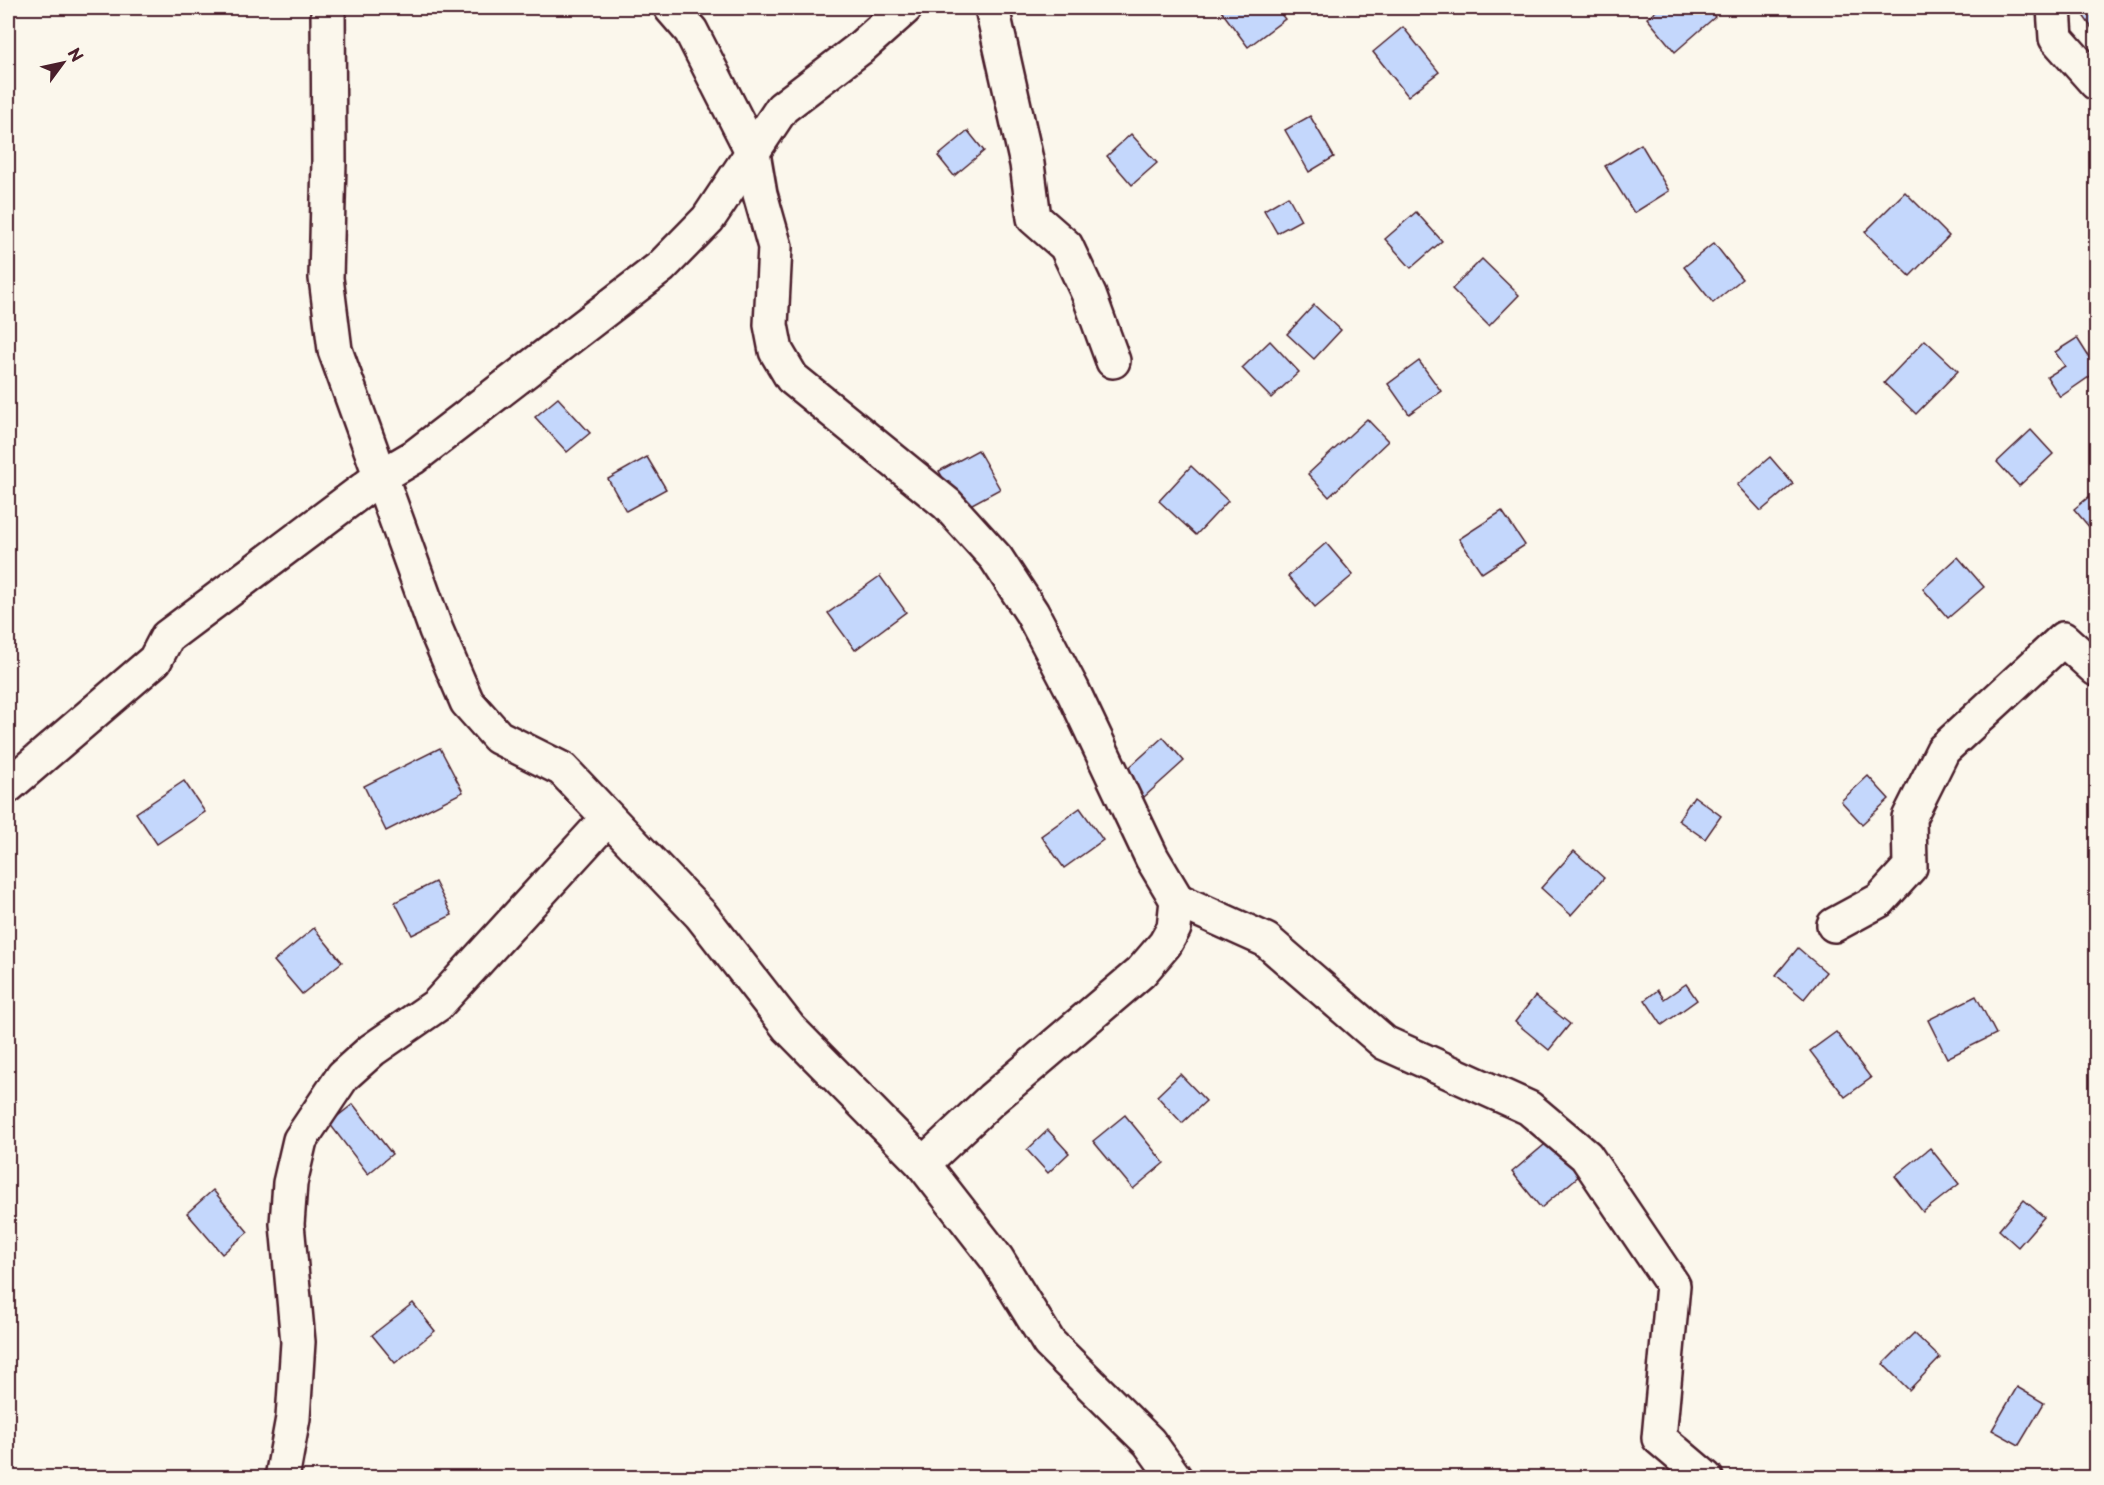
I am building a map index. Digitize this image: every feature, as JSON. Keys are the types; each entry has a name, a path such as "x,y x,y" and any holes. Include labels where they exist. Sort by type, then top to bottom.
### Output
{"street":[{"path":"328,8 329,161 326,278 335,350 436,630 467,702 498,737 562,770 701,915 789,1028 923,1164 996,1259 1049,1343 1149,1442 1175,1478"},
{"path":"671,8 691,31 753,153 760,194 775,247 771,325 776,351 792,378 947,504 996,558 1032,613 1072,689 1152,858 1177,900 1266,940 1384,1043 1529,1108 1586,1156 1673,1285 1659,1438 1706,1478"},
{"path":"8,786 155,660 168,636 380,477 414,457 660,267 708,219 782,108 859,50 905,8"},
{"path":"992,8 1027,164 1034,218 1066,246 1089,294 1113,361"},
{"path":"2054,8 2056,38 2097,83"},
{"path":"1834,925 1880,900 1910,867 1910,818 1943,750 2063,639 2097,669"},
{"path":"282,1478 293,1418 298,1342 287,1224 290,1183 300,1140 343,1076 372,1050 437,1005 608,819"},
{"path":"923,1164 992,1099 1141,972 1165,944 1174,928 1177,900"}],"building":[{"path":"1219,8 1276,8 1285,19 1248,47"},
{"path":"1660,8 1708,8 1715,17 1675,52 1647,18"},
{"path":"2078,8 2096,8 2096,34"},
{"path":"1403,27 1439,72 1408,96 1373,52"},
{"path":"1310,116 1334,157 1309,172 1285,130"},
{"path":"968,131 984,151 954,176 938,156"},
{"path":"1131,134 1157,163 1132,185 1107,156"},
{"path":"1641,144 1669,191 1634,213 1605,166"},
{"path":"1905,192 1949,236 1910,276 1865,232"},
{"path":"1288,196 1301,220 1277,233 1264,210"},
{"path":"1416,212 1442,241 1411,268 1385,239"},
{"path":"1714,243 1742,279 1713,303 1684,267"},
{"path":"1482,259 1519,295 1489,326 1452,289"},
{"path":"1314,305 1341,330 1314,359 1287,334"},
{"path":"2077,338 2096,368 2096,372 2060,397 2047,377 2065,366 2055,352"},
{"path":"1925,340 1958,371 1916,414 1884,383"},
{"path":"1270,341 1299,372 1271,398 1242,368"},
{"path":"1419,361 1441,391 1409,414 1388,384"},
{"path":"558,398 590,433 567,452 535,417"},
{"path":"1367,419 1388,441 1329,497 1308,474"},
{"path":"2031,430 2053,454 2019,486 1997,462"},
{"path":"978,450 1000,489 961,510 939,471"},
{"path":"647,457 666,489 626,511 608,479"},
{"path":"1770,457 1793,484 1761,511 1737,485"},
{"path":"1191,466 1228,501 1196,535 1159,501"},
{"path":"2096,491 2096,535 2074,509"},
{"path":"1502,511 1525,545 1482,573 1459,539"},
{"path":"1326,543 1353,575 1315,607 1288,576"},
{"path":"1958,557 1984,587 1948,618 1923,589"},
{"path":"880,576 906,612 855,650 828,613"},
{"path":"1163,737 1184,761 1143,798 1122,774"},
{"path":"440,748 463,792 386,831 364,786"},
{"path":"1868,776 1889,799 1862,824 1841,801"},
{"path":"184,781 205,812 157,844 136,813"},
{"path":"1694,796 1721,816 1705,839 1678,820"},
{"path":"1080,808 1103,840 1064,868 1041,836"},
{"path":"1574,851 1604,878 1571,915 1541,888"},
{"path":"435,882 452,915 412,935 395,902"},
{"path":"314,928 342,962 302,994 274,961"},
{"path":"1798,948 1826,972 1804,999 1776,975"},
{"path":"1686,984 1697,1000 1662,1025 1645,1000 1658,990 1664,999"},
{"path":"1535,996 1570,1024 1549,1050 1515,1022"},
{"path":"1976,996 1996,1034 1947,1058 1928,1020"},
{"path":"1836,1032 1871,1078 1845,1097 1810,1051"},
{"path":"1180,1074 1206,1101 1182,1123 1157,1096"},
{"path":"353,1104 392,1154 368,1174 329,1123"},
{"path":"1125,1115 1164,1163 1133,1189 1093,1141"},
{"path":"1048,1130 1069,1153 1048,1173 1027,1150"},
{"path":"1550,1140 1580,1175 1541,1208 1512,1172"},
{"path":"1930,1148 1959,1184 1923,1212 1895,1176"},
{"path":"213,1190 248,1232 222,1254 187,1213"},
{"path":"2024,1200 2044,1217 2018,1247 1999,1230"},
{"path":"413,1303 435,1331 395,1363 372,1335"},
{"path":"1914,1333 1940,1358 1909,1390 1883,1364"},
{"path":"2017,1387 2044,1403 2019,1445 1992,1430"}]}
